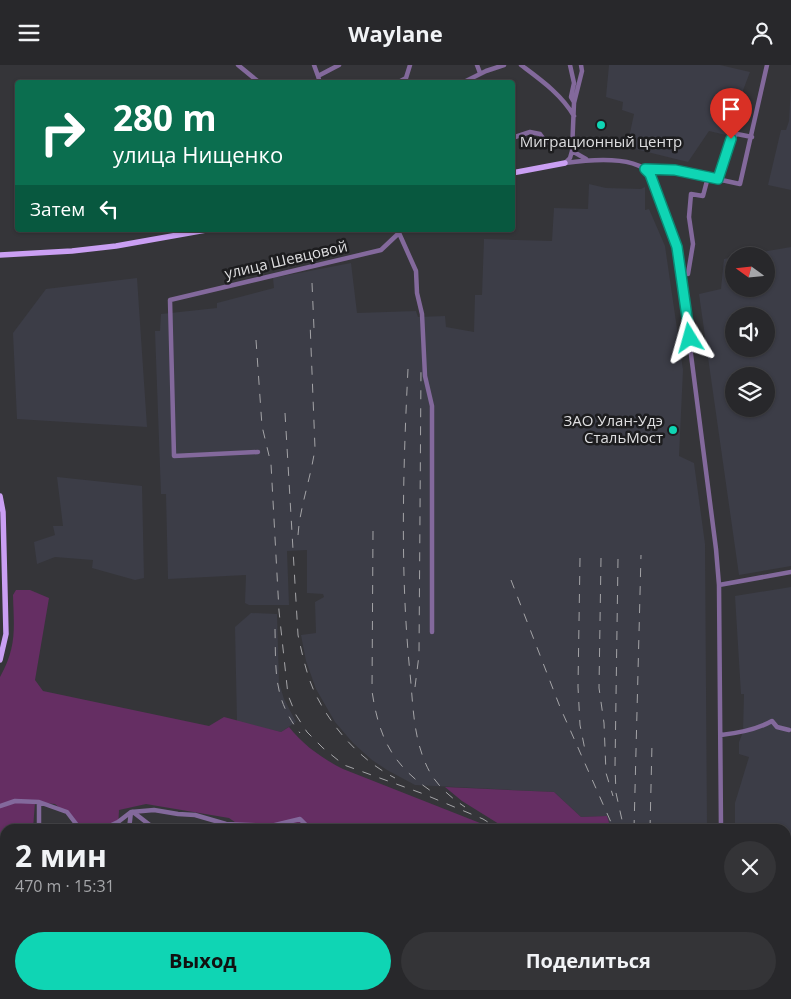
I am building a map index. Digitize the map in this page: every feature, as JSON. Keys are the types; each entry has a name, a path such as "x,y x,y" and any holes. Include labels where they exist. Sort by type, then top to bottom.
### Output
{"main road":[{"path":"515,172 565,163"},
{"path":"0,255 72,251 116,246 195,232"},
{"path":"0,496 3,513 3,586 6,634 0,660"}],"street":[{"path":"238,65 256,80"},
{"path":"246,65 247,72"},
{"path":"314,65 319,80"},
{"path":"318,76 339,65"},
{"path":"402,80 406,78 410,65"},
{"path":"477,65 480,73"},
{"path":"467,80 480,73 504,65"},
{"path":"521,65 557,94 567,105 574,117"},
{"path":"570,65 574,83 571,97 574,103"},
{"path":"565,163 570,158 572,149 574,103 582,71 581,65"},
{"path":"565,163 606,159 645,169 675,170 740,184 767,65"},
{"path":"515,137 530,132 540,134 546,142 572,149 588,160"},
{"path":"718,179 731,139 737,134 752,137"},
{"path":"645,169 650,174 674,238 680,261 716,549 719,585 721,824"},
{"path":"688,274 693,244 689,217 691,194 703,197 708,177"},
{"name":"улица Шевцовой","path":"258,452 174,456 170,300 381,250 398,232"},
{"path":"399,232 416,271 417,293 422,313 425,376 432,405 432,632"},
{"path":"719,585 791,572"},
{"path":"721,735 740,733 762,727 772,721 778,727 789,731"},
{"path":"0,806 15,801 39,802 67,812 76,824"},
{"path":"39,802 39,824"},
{"path":"114,824 132,812 154,811 195,815 226,824"},
{"path":"131,824 132,812"},
{"path":"132,812 148,824"},
{"path":"279,824 300,819 305,824"}],"shaded area":[{"path":"609,65 720,65 750,72 726,135 709,131 688,162 627,147 634,114 622,110 623,102 606,97"},
{"path":"791,86 791,190 768,185 781,130 786,130 789,121"},
{"path":"589,184 606,188 641,189 645,187 645,210 649,209 665,246 683,370 679,456 694,463 705,544 707,824 609,824 607,816 581,817 554,792 415,785 372,760 353,743 335,722 316,689 306,661 301,635 316,633 315,602 324,597 323,594 307,593 307,550 287,551 289,605 249,605 245,603 246,575 168,579 166,494 161,494 155,331 160,331 161,314 217,308 217,303 274,288 273,278 351,263 357,313 416,311 418,317 445,316 446,327 474,332 475,295 482,295 484,239 552,241 554,208 588,209"},
{"path":"791,247 791,566 739,575 699,294 721,289 724,259 725,297 775,297 775,250"},
{"path":"137,278 147,427 17,419 13,333 46,289"},
{"path":"57,477 142,486 144,578 135,580 92,568 93,560 55,557 37,564 34,542 55,535 53,526 63,526"},
{"path":"791,587 791,824 735,824 735,803 749,757 739,754 739,742 743,732 744,694 741,694 735,596"},
{"path":"16,590 30,590 49,598 35,680 43,691 209,726 224,717 281,732 289,727 314,751 343,769 482,824 238,824 229,818 146,804 119,810 118,824 79,824 55,804 35,802 33,824 0,824 0,677 12,646 14,628 13,595"},
{"path":"251,613 277,614 279,683 284,699 296,722 281,732 237,722 235,627"},
{"path":"445,787 554,792 581,817 607,816 609,824 499,824 462,801"}],"railway":[{"path":"312,283 314,329"},
{"path":"298,535 315,448 310,322"},
{"path":"256,340 262,426 271,464 279,611 288,695 296,715 307,732 344,765 421,793 491,824"},
{"path":"408,369 404,483 404,559 407,636 414,718 421,751 432,776 452,798 465,807"},
{"path":"415,687 419,655 421,370"},
{"path":"285,413 298,635 306,670 314,691 338,730 358,752 382,771 395,778"},
{"path":"373,531 372,691 375,708 384,737 398,762 420,783 434,793"},
{"path":"634,824 641,555"},
{"path":"580,558 578,687 580,725 585,750"},
{"path":"601,558 599,688 604,723 606,773 613,796"},
{"path":"618,559 615,767 616,793 623,824"},
{"path":"511,580 560,707 612,824"},
{"path":"275,629 276,672 280,696 291,720 300,733"},
{"path":"650,824 652,744"}],"place":[{"name":"Миграционный центр","path":"601,125"},
{"name":"ЗАО Улан-Удэ СтальМост","path":"673,430"}],"route":[{"path":"690,338 677,247 650,174 645,169 675,170 718,179 731,139"}]}
